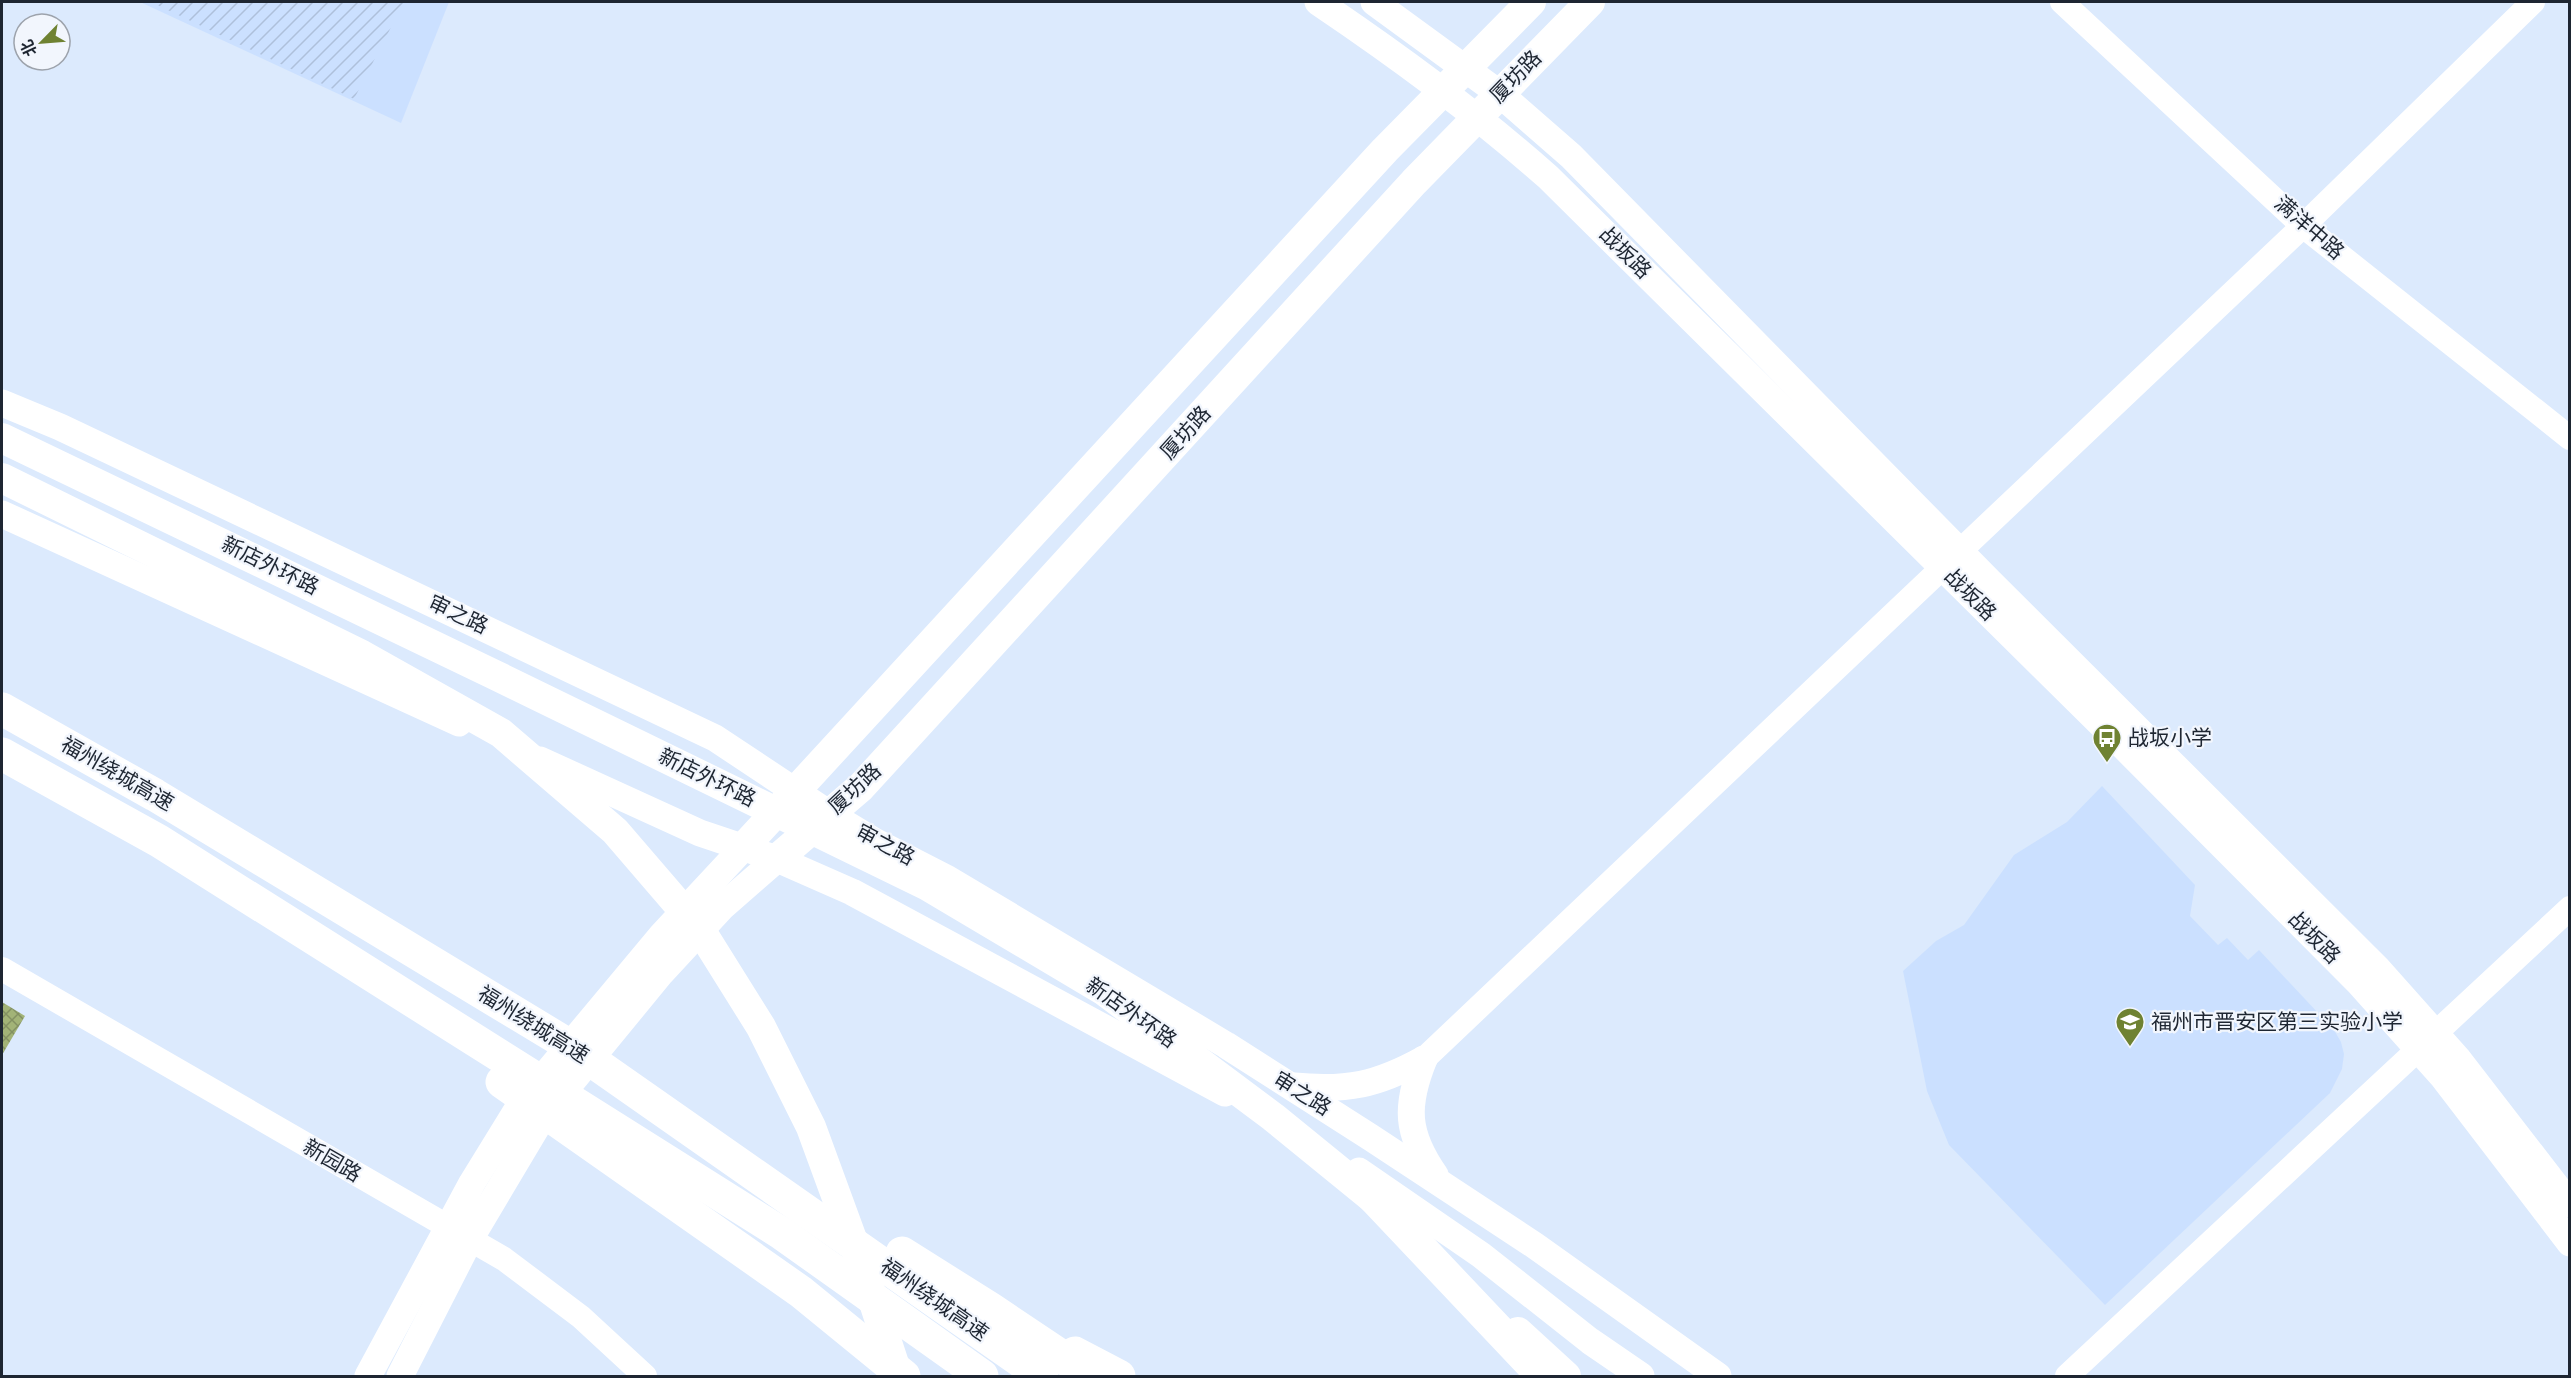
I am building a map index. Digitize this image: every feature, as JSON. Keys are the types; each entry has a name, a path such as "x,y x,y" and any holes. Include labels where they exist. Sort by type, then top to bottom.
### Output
{"highway":[{"name":"福州绕城高速","path":"2,709 155,795 572,1047 832,1219 1042,1377"},
{"name":"福州绕城高速","path":"2,754 159,841 781,1233 982,1377"},
{"path":"159,841 792,1286 904,1377"},
{"path":"1368,1192 1542,1377"},
{"path":"832,1219 1119,1377"},
{"path":"991,1308 1091,1377"}],"main road":[{"name":"战坂路","path":"1318,2 1410,64 1548,177 1951,559 2368,960 2427,1041 2459,1097 2570,1243"},
{"name":"战坂路","path":"1374,2 1500,94 1571,156 1951,559"},
{"name":"厦坊路","path":"743,848 1377,159 1531,2"},
{"name":"厦坊路","path":"777,859 861,787 1390,209 1590,2"},
{"name":"审之路","path":"2,403 60,427 715,738 796,793 874,841 969,891 1226,1045 1534,1245 1718,1377"},
{"name":"新店外环路","path":"2,438 485,669 928,886 1103,990 1368,1192 1566,1377"},
{"name":"新店外环路","path":"2,478 362,655 501,733 615,831 702,931 761,1027 811,1127 863,1269 898,1377"},
{"name":"审之路","path":"2,514 700,833 777,859 852,892 1328,1150 1481,1255 1590,1341 1641,1377"},
{"path":"400,1377 459,1233 472,1183 520,1105 655,943 743,848"},
{"path":"368,1377 459,1233 520,1152 542,1118 693,937 722,907 777,859"},
{"name":"战坂路","path":"2427,1041 2476,1082 2570,1204"},
{"path":"1288,1085 1338,1089 1396,1074 1424,1059"},
{"path":"1424,1059 1414,1093 1412,1131 1423,1157 1441,1184"}],"street":[{"name":"满洋中路","path":"2062,2 2303,226 2570,438"},
{"path":"1424,1059 2303,226 2533,2"},
{"path":"2067,1377 2570,908"},
{"name":"新园路","path":"2,969 459,1233 532,1278 581,1317 645,1377"}],"shaded area":[{"path":"140,2 449,2 401,123"},
{"path":"151,2 404,2 354,99"},
{"name":"福州市晋安区第三实验小学","path":"2102,786 2195,885 2190,916 2218,945 2227,938 2248,960 2259,950 2334,1030 2341,1042 2344,1054 2342,1069 2330,1093 2105,1305 1949,1145 1927,1091 1903,971 1936,941 1964,925 2014,855 2067,822"}],"building":[{"path":"2,1002 25,1016 2,1055"}],"place":[{"name":"战坂小学","path":"2107,764"},
{"name":"福州市晋安区第三实验小学","path":"2130,1048"}]}
